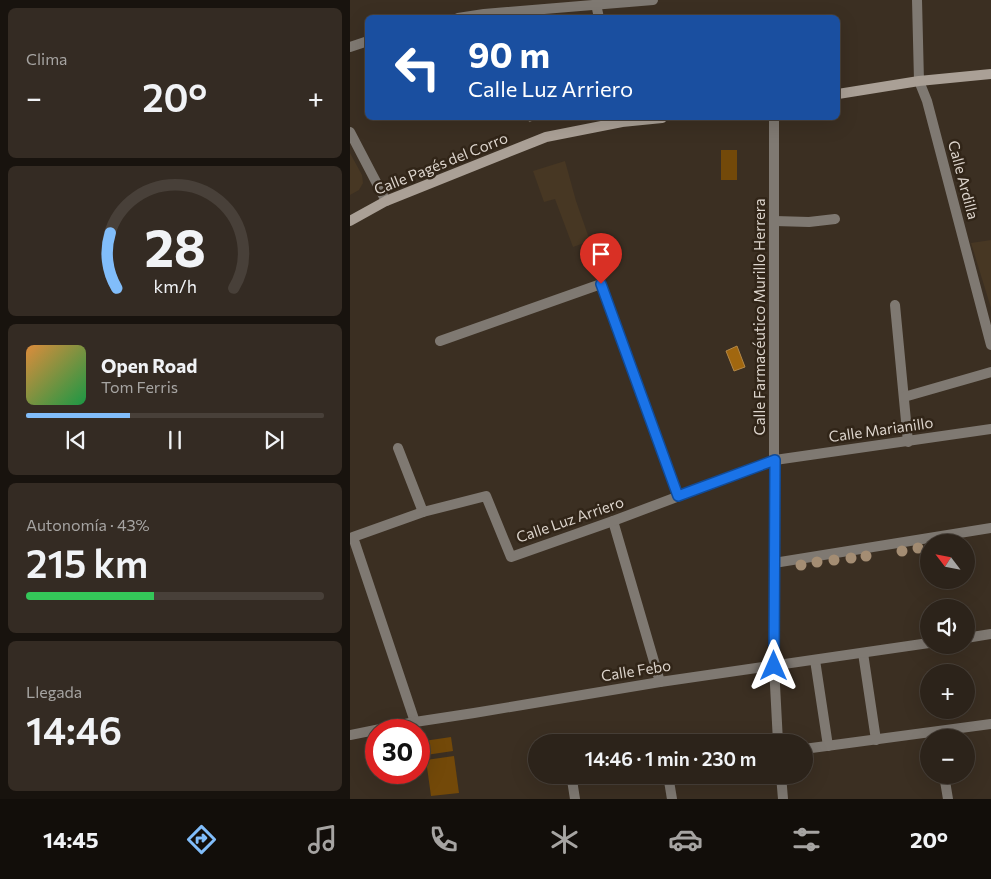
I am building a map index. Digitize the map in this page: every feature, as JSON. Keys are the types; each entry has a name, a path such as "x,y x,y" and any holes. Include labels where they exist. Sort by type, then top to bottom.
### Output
{"main road":[{"path":"840,94 918,81 991,74"},
{"name":"Calle Pagés del Corro","path":"350,221 386,201 546,137 622,120"}],"street":[{"path":"478,15 654,0"},
{"path":"917,0 918,81"},
{"path":"596,4 598,15"},
{"path":"350,47 365,42"},
{"name":"Calle Ardilla","path":"918,81 927,101 991,345"},
{"name":"Calle Farmacéutico Murillo Herrera","path":"774,120 774,666 778,734"},
{"path":"350,132 386,201"},
{"path":"775,221 809,222 835,219"},
{"path":"440,342 601,284 678,496"},
{"path":"895,304 908,442"},
{"path":"904,397 991,372"},
{"name":"Calle Marianillo","path":"775,460 991,429"},
{"path":"398,448 423,512"},
{"name":"Calle Luz Arriero","path":"352,537 423,512 486,496 511,557 775,460"},
{"path":"613,521 660,682"},
{"path":"774,563 991,528"},
{"path":"352,537 414,719"},
{"path":"975,637 991,634"},
{"name":"Calle Febo","path":"430,720 660,682 920,644"},
{"path":"863,653 876,740"},
{"path":"815,660 828,746"},
{"path":"964,729 991,724"},
{"name":"Calle Febo","path":"350,736 365,733"},
{"path":"813,748 920,736"},
{"path":"573,784 575,799"},
{"path":"670,784 672,799"},
{"path":"782,784 783,799"},
{"path":"946,784 948,799"}],"path":[{"path":"530,120 531,124"}],"shaded area":[{"path":"721,150 737,150 737,180 721,180"},
{"path":"350,153 362,175 363,183 359,190 350,195"},
{"path":"565,161 590,241 573,247 555,199 544,202 533,171"},
{"path":"991,240 991,308 971,243"},
{"path":"737,346 745,367 734,371 726,351"},
{"path":"451,737 453,751 430,754 430,740"},
{"path":"454,756 459,793 431,796 430,759"}],"route":[{"path":"601,284 678,496 775,460 774,666"}]}
